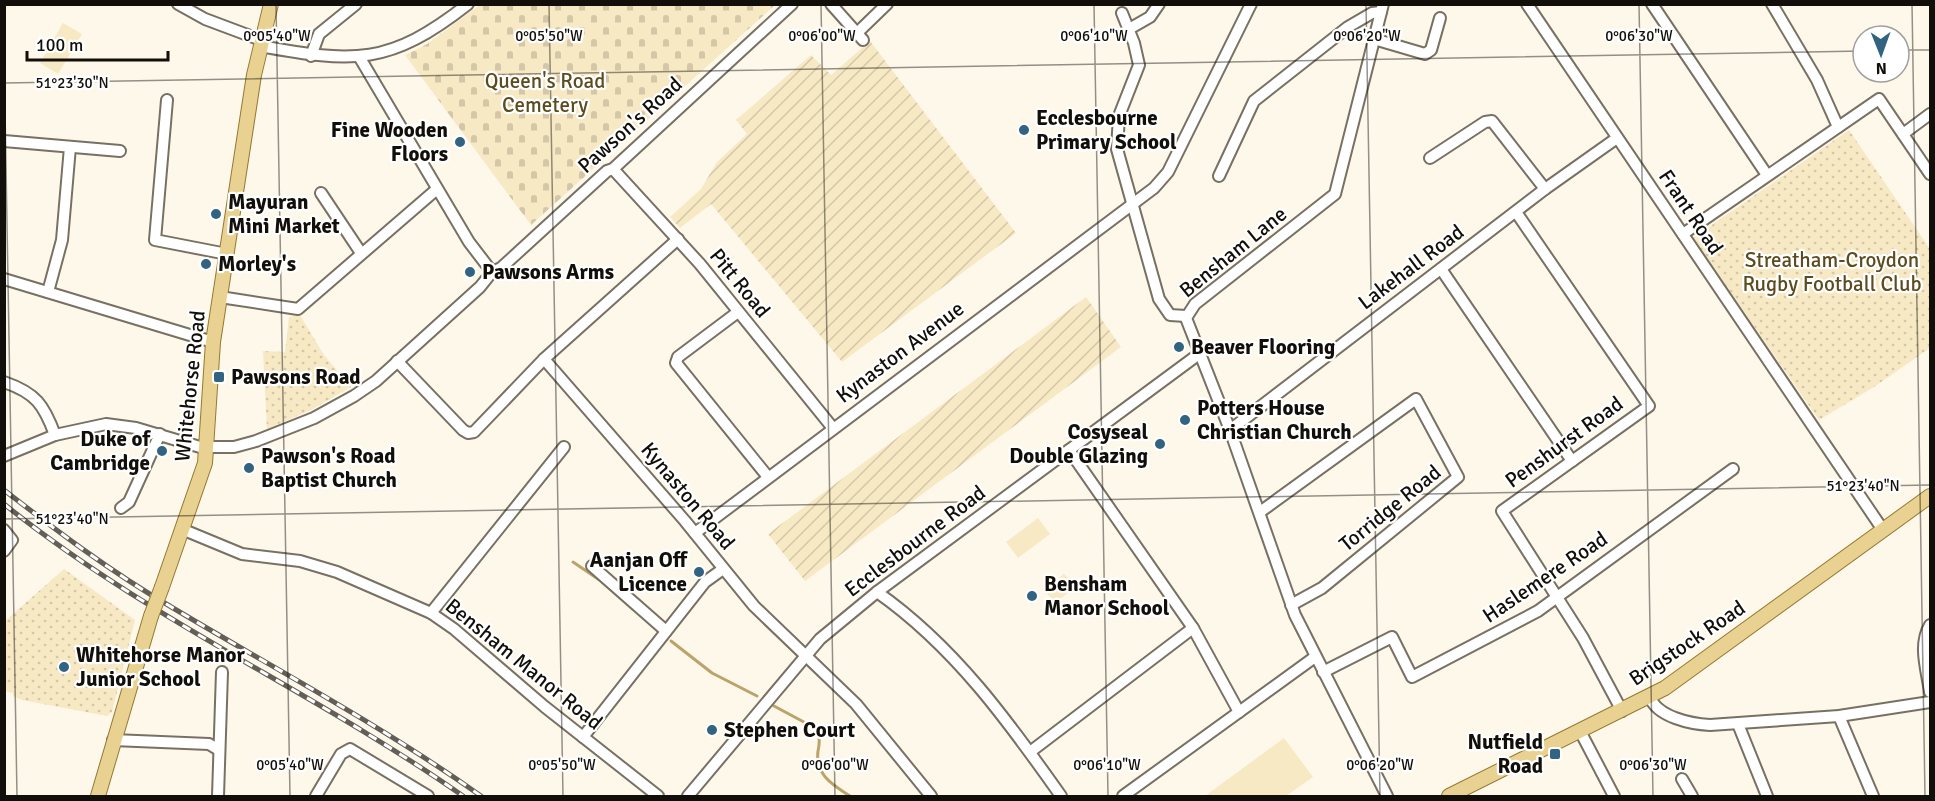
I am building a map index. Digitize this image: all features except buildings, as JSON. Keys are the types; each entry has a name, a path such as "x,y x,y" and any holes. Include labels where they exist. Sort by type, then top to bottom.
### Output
{"main road":[{"name":"Whitehorse Road","path":"98,796 112,740 151,616 184,530 201,477 207,447 213,342 260,43 271,4"},
{"name":"Brigstock Road","path":"1449,796 1650,697 1930,496"}],"street":[{"path":"178,4 205,19 260,43 311,56 360,58 379,55 424,36 468,4"},
{"path":"311,56 319,33 356,4"},
{"name":"Pawson's Road","path":"397,361 480,287 492,272 501,268 607,171 613,169 792,4"},
{"path":"831,4 860,37 887,4"},
{"path":"1129,29 1150,17 1159,4"},
{"name":"Kynaston Avenue","path":"694,533 1132,205 1168,172 1251,4"},
{"name":"Frant Road","path":"1527,4 1883,530"},
{"path":"1652,4 1767,175"},
{"path":"1772,4 1816,80 1838,127"},
{"path":"1219,176 1254,101 1348,27 1382,8"},
{"name":"Bensham Lane","path":"1382,8 1335,194 1199,300 1186,316 1260,512 1291,605 1387,796"},
{"path":"1122,13 1129,29 1138,67 1121,110 1116,142 1160,302 1170,315 1186,316"},
{"path":"1374,39 1425,54 1431,50 1440,18"},
{"path":"360,58 477,254 492,272"},
{"path":"1683,234 1879,99 1930,174"},
{"path":"167,100 155,240 227,254"},
{"path":"1903,134 1930,114"},
{"path":"1431,158 1485,122 1492,121 1545,189"},
{"name":"Lakehall Road","path":"1230,430 1545,189 1617,138"},
{"path":"4,141 120,151"},
{"path":"48,292 62,240 70,147"},
{"name":"Pitt Road","path":"613,169 678,239 832,428"},
{"path":"220,297 298,309 437,189"},
{"path":"327,197 361,253"},
{"name":"Penshurst Road","path":"1516,212 1649,406 1502,511 1583,638 1622,711"},
{"path":"4,456 55,435 106,424 160,434 207,447 234,447 256,441 314,418 354,396 397,361 468,433 474,432 544,359 678,239"},
{"path":"1441,269 1572,461"},
{"path":"4,279 213,342"},
{"path":"738,312 678,357 676,363 768,477"},
{"name":"Ecclesbourne Road","path":"688,796 820,639 877,592 1199,354"},
{"name":"Kynaston Road","path":"544,359 758,611 865,713 931,796"},
{"path":"4,382 18,387 43,405 55,435"},
{"name":"Torridge Road","path":"1260,512 1416,399 1458,477 1322,588 1291,605"},
{"path":"121,508 129,502 160,434"},
{"path":"430,613 564,447"},
{"path":"1069,450 1193,628 1239,712"},
{"name":"Haslemere Road","path":"1323,672 1392,637 1412,677 1515,624 1557,598 1733,469"},
{"path":"4,530 12,540 4,551"},
{"name":"Bensham Manor Road","path":"184,530 242,554 300,561 337,572 430,613 464,637 583,737 658,796"},
{"path":"592,566 666,631"},
{"path":"583,737 705,582 723,568"},
{"path":"877,592 938,642 1000,710 1061,796"},
{"path":"1930,625 1924,649 1930,692"},
{"path":"1030,752 1193,628"},
{"path":"1123,796 1316,657"},
{"path":"218,796 222,672"},
{"path":"1650,697 1652,704 1660,709 1682,720 1698,724 1738,724 1839,716 1930,702"},
{"path":"1839,716 1873,796"},
{"path":"1738,724 1767,796"},
{"path":"1580,731 1614,796"},
{"path":"112,740 209,744 219,750"},
{"path":"316,796 341,754 347,749 355,750 428,796"},
{"path":"1677,796 1690,794 1682,778"}],"green space":[{"name":"Queen's Road Cemetery","path":"480,5 775,5 531,225 405,55 427,44"},
{"path":"63,23 82,34 58,74 40,63"},
{"path":"870,41 1016,233 842,362 711,204 680,228 670,217 701,189 717,162 747,134 736,120 811,55 831,75"},
{"name":"Streatham-Croydon Rugby Football Club","path":"1849,130 1930,249 1930,348 1874,387 1819,420 1693,238"},
{"path":"1086,297 1121,347 805,581 768,534"},
{"path":"300,315 324,355 351,387 311,410 267,429 263,351 285,352 289,317"},
{"path":"1038,518 1050,534 1018,558 1006,542"},
{"name":"Whitehorse Manor Junior School","path":"64,569 135,620 112,712 107,716 22,700 13,696 13,693 5,691 5,621"},
{"path":"1064,574 1073,582 1075,588 1056,602 1047,594 1046,588"},
{"path":"1284,738 1313,777 1286,796 1205,796"}],"waterway":[{"path":"573,562 601,581 633,609"},
{"path":"671,641 712,673 757,696"},
{"path":"774,706 815,728 819,739 818,759 822,773 850,796"}],"railway":[{"path":"4,490 125,578 366,721 481,796"},
{"path":"4,504 115,584 407,758 463,796"}],"place":[{"name":"Ecclesbourne Primary School","path":"1024,130"},
{"name":"Fine Wooden Floors","path":"460,142"},
{"name":"Mayuran Mini Market","path":"216,214"},
{"name":"Morley's","path":"206,264"},
{"name":"Pawsons Arms","path":"470,272"},
{"name":"Beaver Flooring","path":"1179,347"},
{"name":"Pawsons Road","path":"219,377"},
{"name":"Potters House Christian Church","path":"1185,420"},
{"name":"Cosyseal Double Glazing","path":"1160,444"},
{"name":"Duke of Cambridge","path":"162,451"},
{"name":"Pawson's Road Baptist Church","path":"249,468"},
{"name":"Aanjan Off Licence","path":"699,572"},
{"name":"Bensham Manor School","path":"1032,596"},
{"name":"Whitehorse Manor Junior School","path":"64,667"},
{"name":"Stephen Court","path":"712,730"},
{"name":"Nutfield Road","path":"1555,754"}]}
